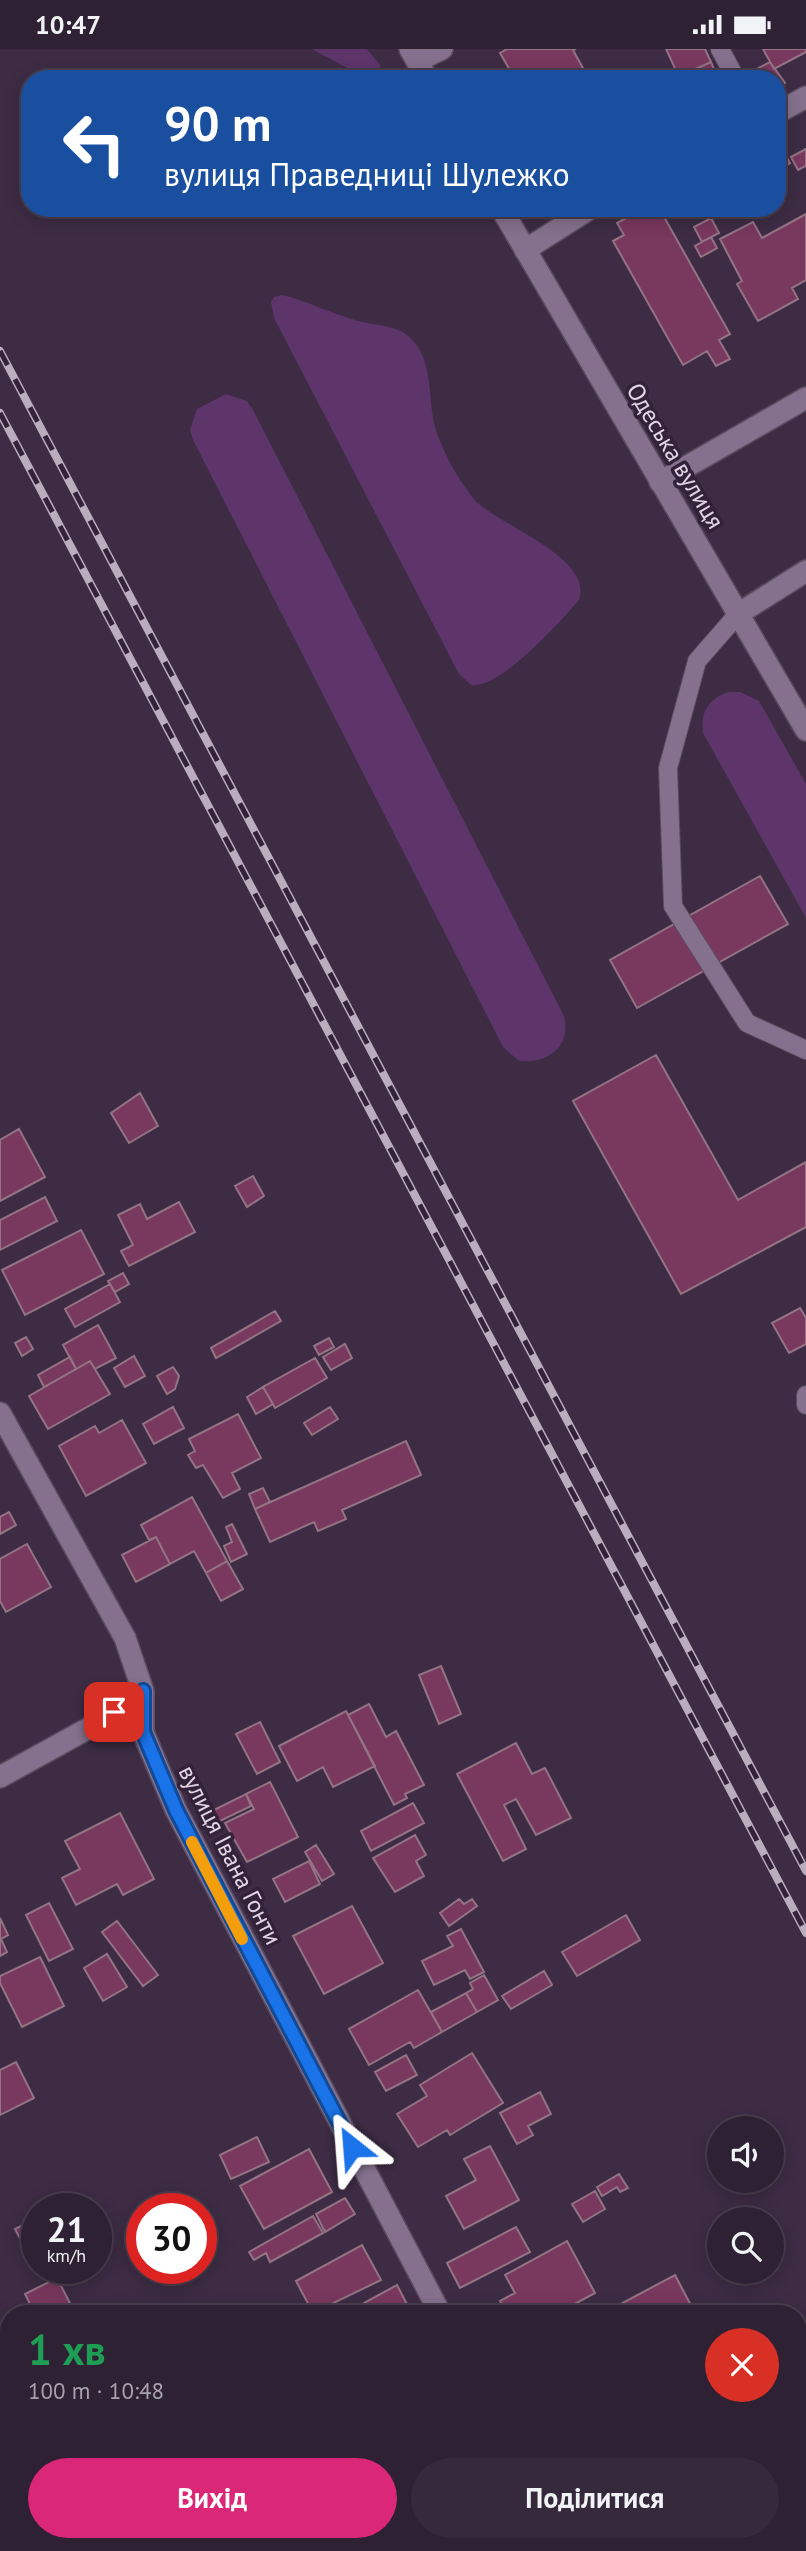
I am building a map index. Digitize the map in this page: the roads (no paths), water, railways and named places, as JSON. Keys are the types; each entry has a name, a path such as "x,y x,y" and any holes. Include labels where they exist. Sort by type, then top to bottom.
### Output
{"street":[{"path":"418,63 442,49"},
{"path":"786,108 806,97"},
{"name":"Одеська вулиця","path":"506,217 806,730"},
{"path":"525,250 577,217"},
{"path":"660,482 806,398"},
{"path":"738,614 806,571"},
{"name":"вулиця Івана Гонти","path":"0,1413 125,1638 143,1691 143,1732 176,1810 436,2305"},
{"path":"0,1777 89,1728 143,1691"}],"lane":[{"path":"720,49 731,70"},
{"path":"738,614 697,661 668,768 673,906 747,1023 806,1050"},
{"path":"806,1395 806,1405"}],"railway":[{"path":"0,351 806,1871"},
{"path":"0,413 806,1933"}]}
